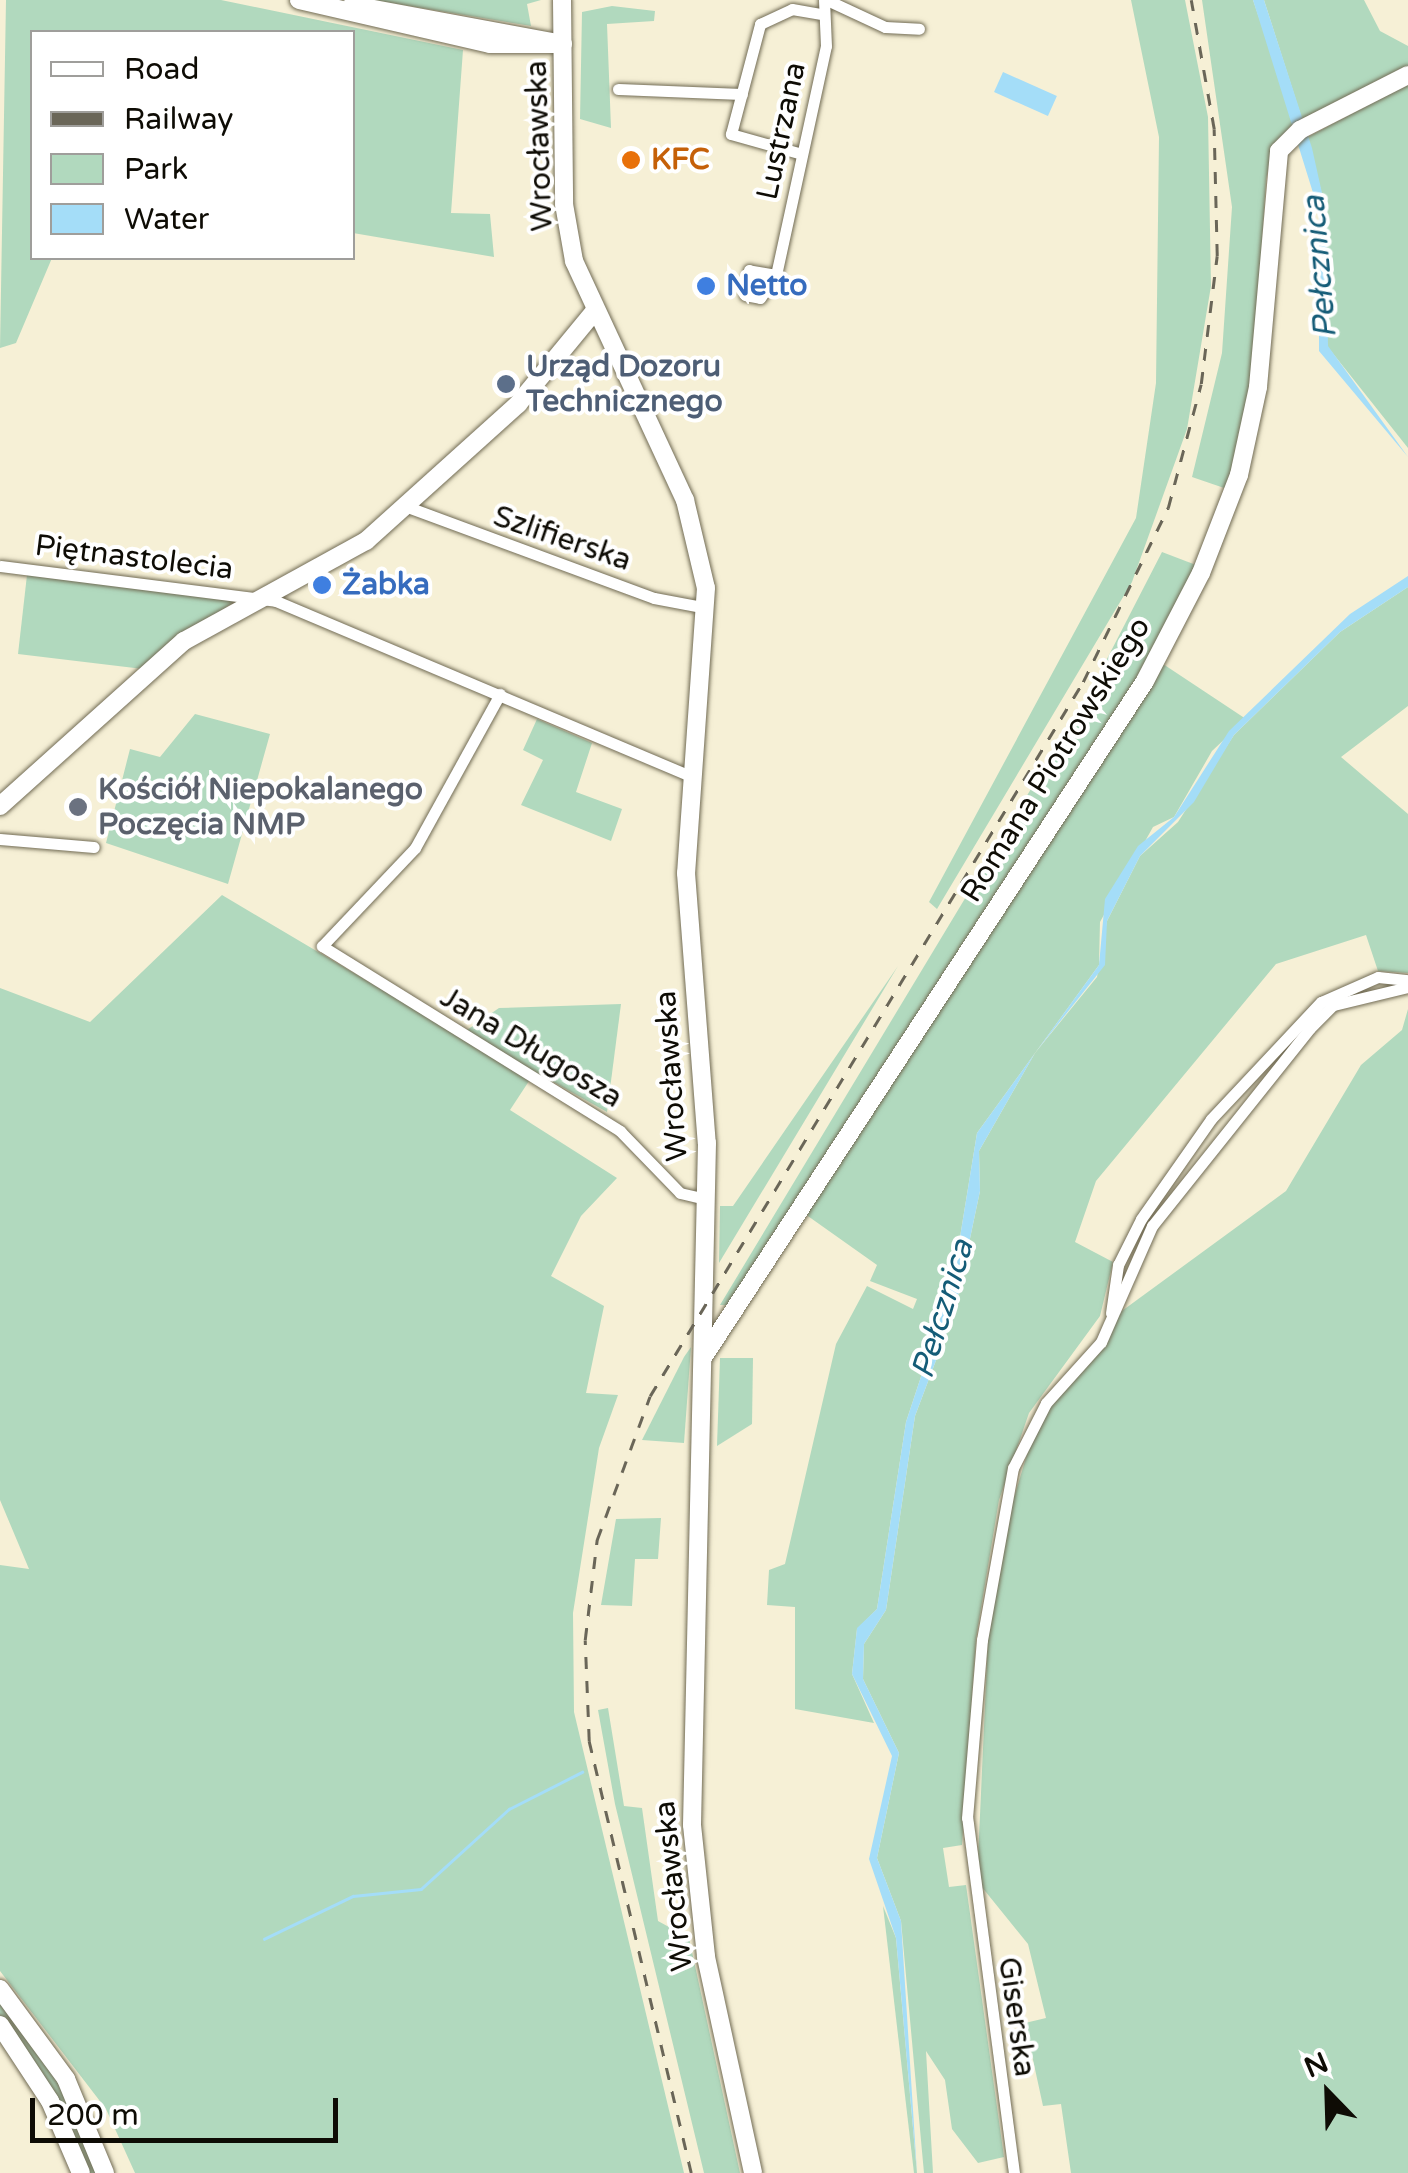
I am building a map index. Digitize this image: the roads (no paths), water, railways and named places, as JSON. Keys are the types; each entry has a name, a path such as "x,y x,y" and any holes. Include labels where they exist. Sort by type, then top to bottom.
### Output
{"street":[{"name":"Lustrzana","path":"776,275 828,26 818,14 825,0"},
{"path":"825,0 885,27 918,29"},
{"path":"303,1 529,42 563,44"},
{"path":"529,42 562,5"},
{"name":"Wrocławska","path":"562,5 564,204 593,313 685,500 707,608 686,888 706,1199 692,1825 706,1957 753,2173"},
{"path":"802,154 731,134 760,24 792,9 818,14"},
{"path":"529,42 563,80"},
{"name":"Romana Piotrowskiego","path":"704,1356 1145,680 1201,573 1247,443 1269,296 1271,179 1288,140 1314,122 1408,75"},
{"path":"618,89 742,94"},
{"path":"0,806 184,641 366,541 518,404 593,313"},
{"name":"Szlifierska","path":"404,506 654,598 707,608"},
{"name":"Piętnastolecia","path":"0,566 262,598 692,777"},
{"name":"Jana Długosza","path":"500,694 421,839 322,946 581,1105 680,1193 706,1199"},
{"path":"0,839 94,847"},
{"path":"1109,1325 1126,1250 1211,1119 1321,1002 1378,976 1408,984"},
{"path":"1109,1325 1152,1226 1310,1028 1333,1005 1408,984"},
{"path":"704,1326 735,1313"},
{"name":"Giserska","path":"1014,2173 972,1866 982,1640 1004,1499 1046,1403 1109,1325"},
{"path":"0,1989 66,2079 106,2173"},
{"path":"0,2025 50,2101 81,2173"}],"water":[{"name":"Pełcznica","path":"1253,0 1264,0 1312,148 1326,211 1328,346 1408,457 1319,351 1319,212"},
{"path":"1003,72 1057,96 1048,116 994,92"},
{"path":"1408,576 1408,587 1340,632 1234,735 1194,802 1140,856 1107,921 1105,965 1036,1052 1099,965 1105,899 1138,846 1174,817 1229,731 1350,614"},
{"path":"1035,1054 979,1151 980,1191 955,1310 915,1416 886,1610 864,1644 863,1679 899,1753 877,1858 901,1921 917,2173 896,1938 869,1859 892,1756 852,1674 857,1628 877,1609 906,1422 953,1280 977,1133"}],"waterway":[{"path":"264,1939 353,1896 421,1889 509,1809 582,1772"}],"railway":[{"path":"691,2173 589,1741 585,1640 597,1540 650,1396 1083,682 1168,508 1201,384 1217,256 1214,129 1191,0"}],"place":[{"name":"KFC","path":"631,160"},
{"name":"Netto","path":"706,286"},
{"name":"Urząd Dozoru Technicznego","path":"506,384"},
{"name":"Żabka","path":"322,585"},
{"name":"Kościół Niepokalanego Poczęcia NMP","path":"78,807"}]}
